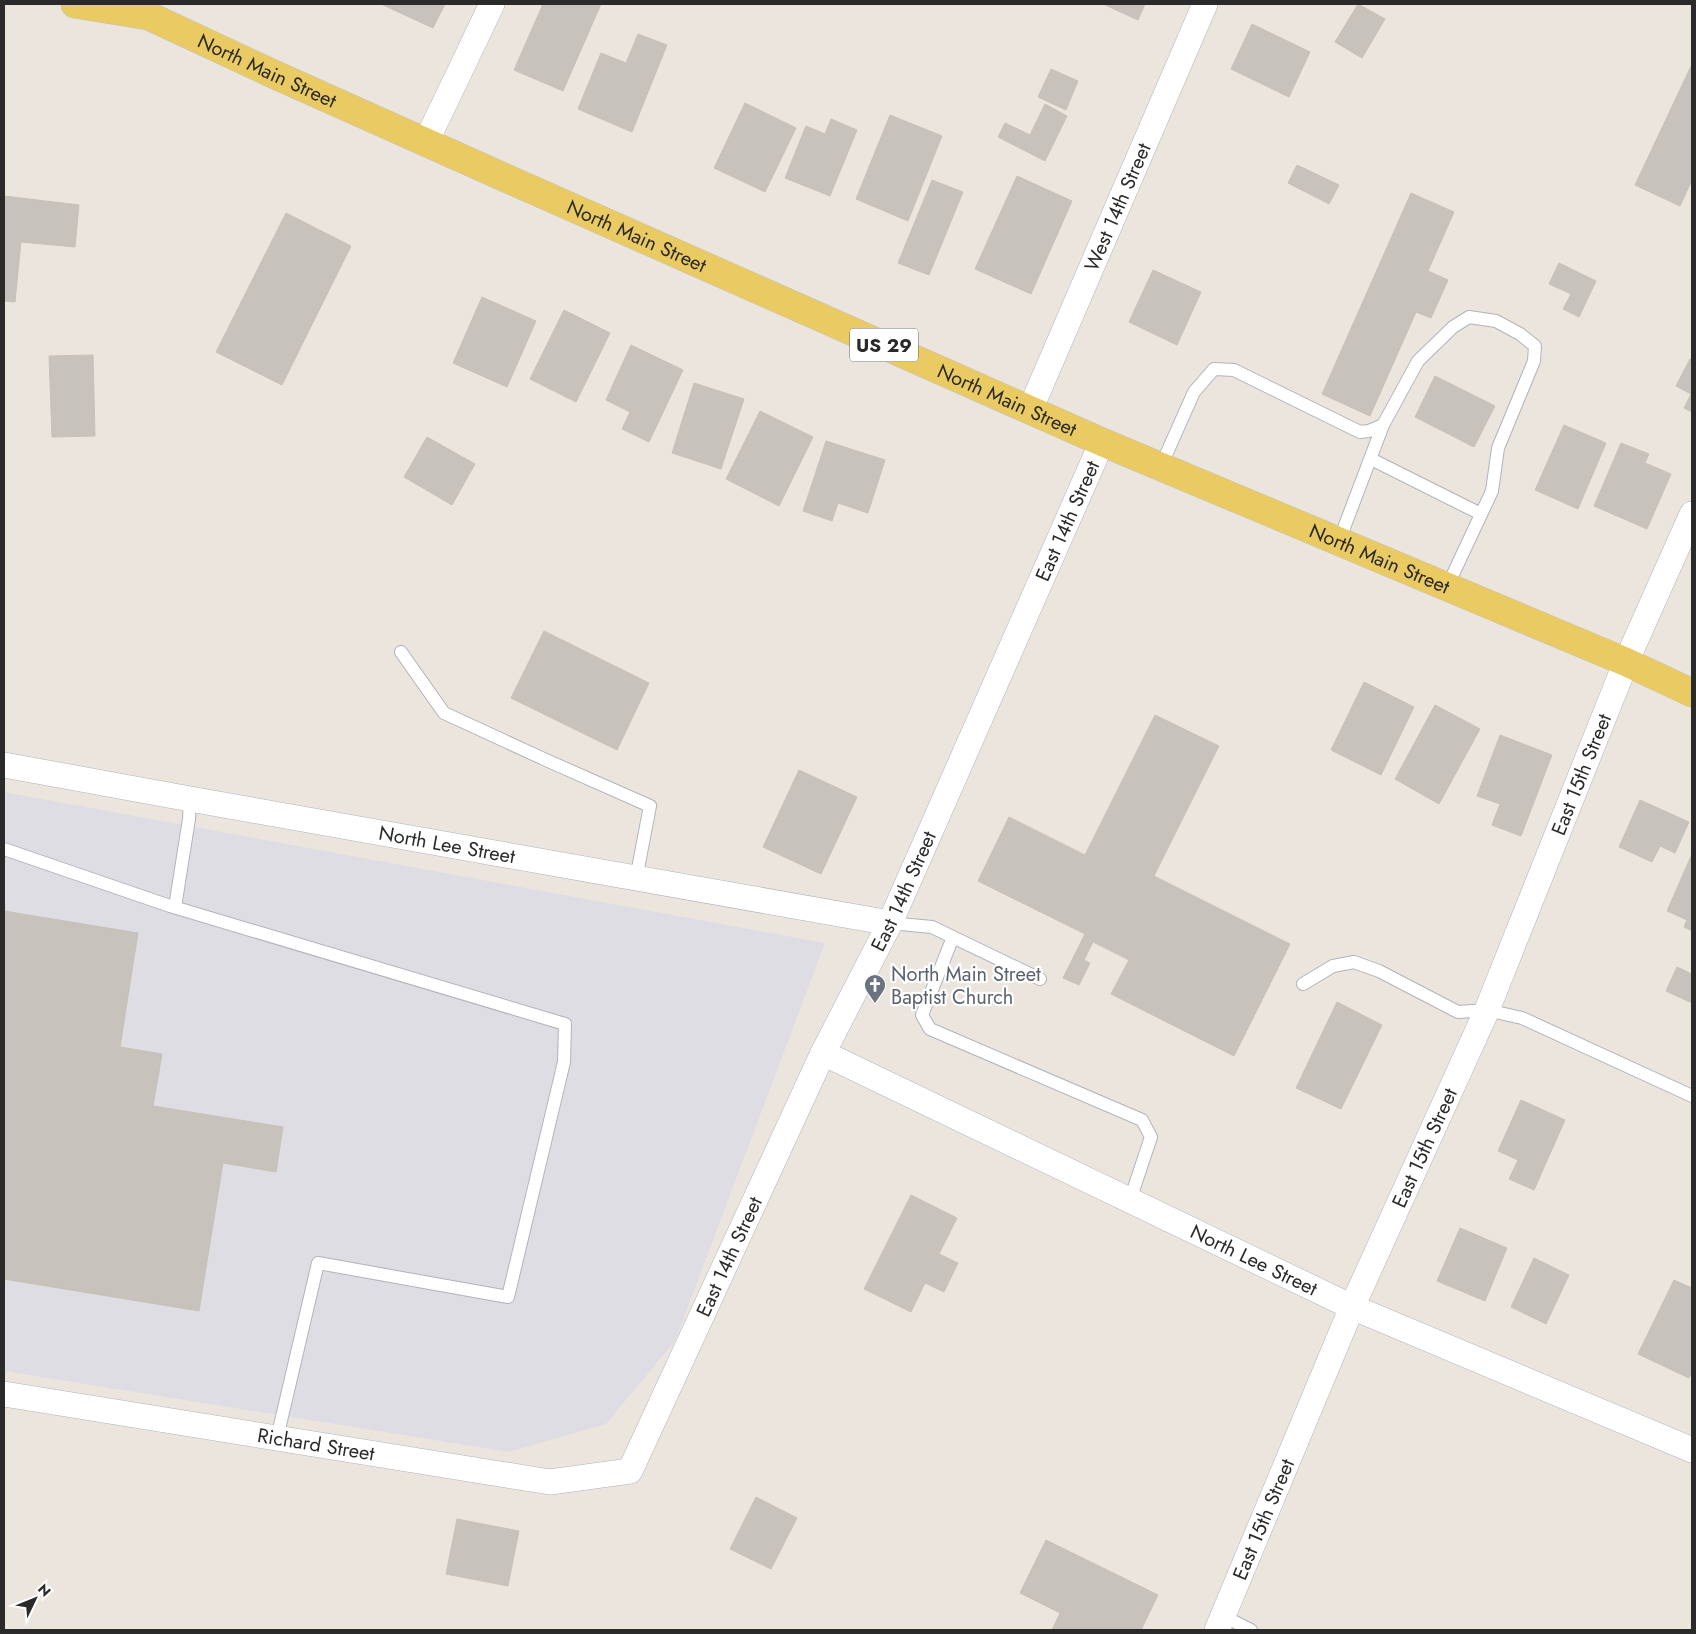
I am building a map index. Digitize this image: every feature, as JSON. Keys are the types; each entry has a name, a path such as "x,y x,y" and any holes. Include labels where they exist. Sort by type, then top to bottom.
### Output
{"main road":[{"name":"North Main Street","path":"75,4 149,10 426,142 1102,442 1626,662 1692,692"}],"street":[{"path":"426,142 492,4"},
{"name":"West 14th Street","path":"1030,410 1205,4"},
{"name":"East 14th Street","path":"630,1471 824,1053 890,923 1102,442"},
{"name":"East 15th Street","path":"1220,1623 1352,1307 1487,1010 1626,662 1692,514"},
{"name":"North Lee Street","path":"4,765 890,923"},
{"name":"North Lee Street","path":"824,1053 1352,1307 1692,1450"},
{"name":"Richard Street","path":"4,1394 550,1482 630,1471"}],"lane":[{"path":"1339,542 1383,425 1418,361 1452,327 1469,317 1496,321 1520,334 1535,346 1534,361 1498,448 1492,491 1447,587"},
{"path":"1161,466 1194,392 1214,369 1234,370 1360,432 1369,431 1383,425"},
{"path":"1370,459 1481,514"},
{"path":"400,652 444,713 650,806 636,879"},
{"path":"175,907 189,819 190,799"},
{"path":"4,848 175,907 565,1024 564,1062 508,1297 318,1263 277,1438"},
{"path":"890,923 932,927 1040,978"},
{"path":"953,937 922,1015 930,1029 1142,1120 1151,1137 1130,1200"},
{"path":"1303,984 1333,966 1354,962 1379,971 1458,1012 1487,1010 1522,1018 1692,1096"},
{"path":"1220,1623 1251,1630"}],"shaded area":[{"path":"4,792 825,943 675,1341 606,1424 509,1452 4,1371"}],"building":[{"path":"381,4 445,4 433,28"},
{"path":"543,4 601,4 563,91 514,70"},
{"path":"1103,4 1145,4 1138,20"},
{"path":"1358,4 1385,19 1362,58 1335,42"},
{"path":"1252,24 1310,52 1289,97 1231,69"},
{"path":"638,34 667,45 632,132 578,109 601,53 626,63"},
{"path":"1692,64 1692,180 1680,206 1635,185"},
{"path":"1051,69 1078,81 1066,110 1038,97"},
{"path":"745,103 796,128 765,192 714,168"},
{"path":"1045,104 1067,116 1045,161 998,137 1005,123 1030,135"},
{"path":"890,115 942,136 908,221 856,199"},
{"path":"831,119 857,130 830,196 785,178 806,126 825,134"},
{"path":"1297,165 1339,185 1329,204 1288,183"},
{"path":"1017,176 1072,201 1031,294 975,269"},
{"path":"932,180 963,192 929,275 898,263"},
{"path":"1411,193 1454,212 1428,271 1448,280 1431,318 1416,312 1370,416 1322,394"},
{"path":"4,196 79,205 75,247 21,242 15,302 4,301"},
{"path":"286,213 351,246 282,385 216,352"},
{"path":"1559,263 1596,281 1579,317 1563,309 1571,294 1549,284"},
{"path":"1153,270 1201,292 1177,345 1129,322"},
{"path":"482,297 536,321 507,387 453,363"},
{"path":"564,310 610,333 576,402 530,379"},
{"path":"631,345 683,370 649,442 622,429 630,412 606,400"},
{"path":"93,355 95,436 52,437 49,356"},
{"path":"1690,359 1692,360 1692,412 1684,408 1691,394 1676,386"},
{"path":"1435,376 1495,406 1474,447 1415,417"},
{"path":"694,383 744,399 721,469 672,453"},
{"path":"760,411 813,437 779,506 726,479"},
{"path":"1564,425 1606,443 1578,509 1535,490"},
{"path":"427,437 475,464 452,505 404,477"},
{"path":"826,441 885,460 868,513 838,503 832,521 803,511"},
{"path":"1621,443 1649,454 1645,463 1671,474 1647,529 1594,506"},
{"path":"544,631 649,683 617,750 511,698"},
{"path":"1364,682 1414,707 1381,775 1331,750"},
{"path":"1435,705 1480,729 1439,804 1395,779"},
{"path":"1155,715 1219,746 1154,876 1290,944 1234,1056 1111,994 1129,960 1093,942 1084,960 1090,963 1079,985 1063,978 1085,934 978,881 1009,817 1085,855"},
{"path":"1500,735 1552,755 1521,836 1492,825 1500,804 1477,796"},
{"path":"799,770 857,797 821,874 763,847"},
{"path":"1640,800 1689,822 1675,853 1660,846 1652,862 1619,847"},
{"path":"1692,854 1692,931 1684,927 1687,920 1667,911"},
{"path":"4,911 138,933 120,1047 162,1054 153,1106 283,1127 276,1172 223,1163 199,1311 4,1279"},
{"path":"1677,967 1692,974 1692,1003 1666,991"},
{"path":"1337,1002 1382,1025 1341,1109 1296,1088"},
{"path":"1521,1100 1565,1120 1534,1190 1509,1179 1518,1160 1498,1151"},
{"path":"911,1195 957,1218 939,1254 958,1263 944,1292 925,1283 911,1312 864,1289"},
{"path":"1460,1228 1507,1248 1485,1301 1437,1281"},
{"path":"1534,1258 1569,1275 1546,1324 1511,1307"},
{"path":"1674,1280 1692,1288 1692,1372 1689,1378 1638,1354"},
{"path":"756,1497 797,1518 771,1569 730,1549"},
{"path":"457,1519 519,1531 508,1586 446,1574"},
{"path":"1046,1540 1158,1595 1141,1630 1052,1630 1060,1613 1020,1593"}],"place":[{"name":"North Main Street Baptist Church","path":"875,1004"}]}
